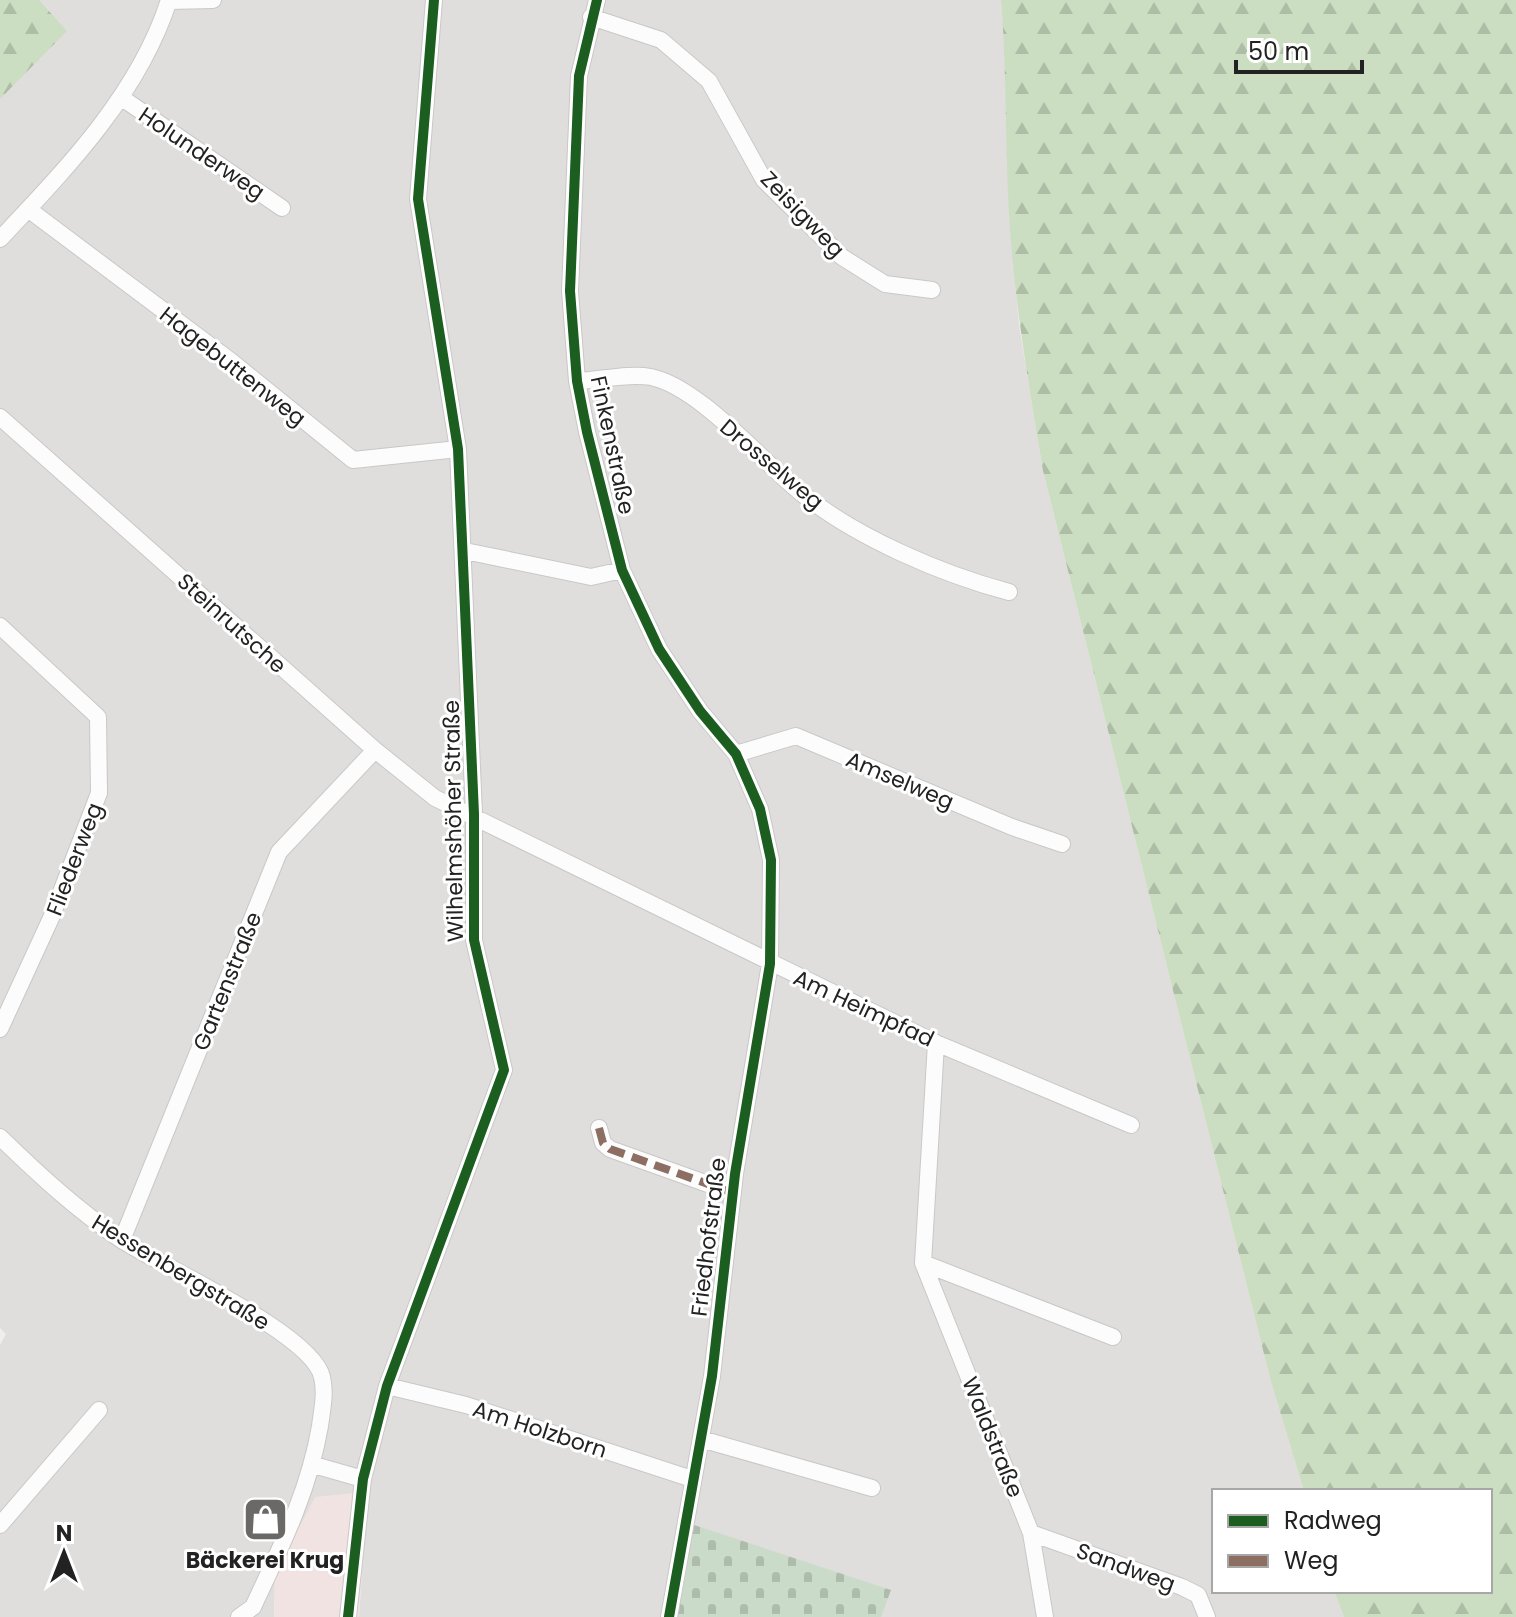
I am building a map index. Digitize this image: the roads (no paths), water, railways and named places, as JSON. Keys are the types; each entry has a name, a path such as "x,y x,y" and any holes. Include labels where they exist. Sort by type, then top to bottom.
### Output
{"street":[{"path":"0,239 122,98 151,47 169,0 213,0"},
{"name":"Wilhelmshöher Straße","path":"348,1617 363,1479 387,1386 504,1070 474,940 474,814 465,551 458,449 418,199 434,0"},
{"name":"Finkenstraße","path":"597,0 579,76 570,275 577,381 622,570 659,649 700,711 736,754 760,809 771,860"},
{"name":"Zeisigweg","path":"591,17 661,40 709,81 764,180 842,257 885,284 932,290"},
{"name":"Holunderweg","path":"122,98 282,208"},
{"name":"Hagebuttenweg","path":"28,209 232,362 353,460 458,449"},
{"name":"Drosselweg","path":"577,381 650,377 688,393 803,494 864,533 960,577 1009,592"},
{"name":"Steinrutsche","path":"0,417 375,750 435,798 474,814"},
{"path":"465,551 591,577 622,570"},
{"name":"Fliederweg","path":"0,626 98,717 99,793 51,918 0,1029"},
{"name":"Amselweg","path":"736,754 796,736 1012,827 1062,844"},
{"name":"Gartenstraße","path":"122,1240 279,852 375,750"},
{"name":"Am Heimpfad","path":"474,814 770,964 936,1043 1131,1125"},
{"name":"Friedhofstraße","path":"669,1617 712,1376 733,1193 770,964 771,860"},
{"name":"Waldstraße","path":"936,1043 923,1263 1031,1533 1045,1617"},
{"path":"599,1128 603,1143 610,1149 733,1193"},
{"name":"Hessenbergstraße","path":"0,1137 75,1206 122,1240 267,1323 315,1360 322,1377 323,1403 314,1465"},
{"path":"923,1263 1113,1337"},
{"name":"Am Holzborn","path":"387,1386 466,1405 692,1479"},
{"path":"0,1525 99,1410"},
{"path":"701,1439 872,1488"},
{"path":"239,1617 253,1607 303,1498 314,1465 363,1479"},
{"name":"Sandweg","path":"1031,1533 1182,1587 1198,1595 1207,1617"}],"place":[{"name":"Bäckerei Krug","path":"265,1519"}]}
